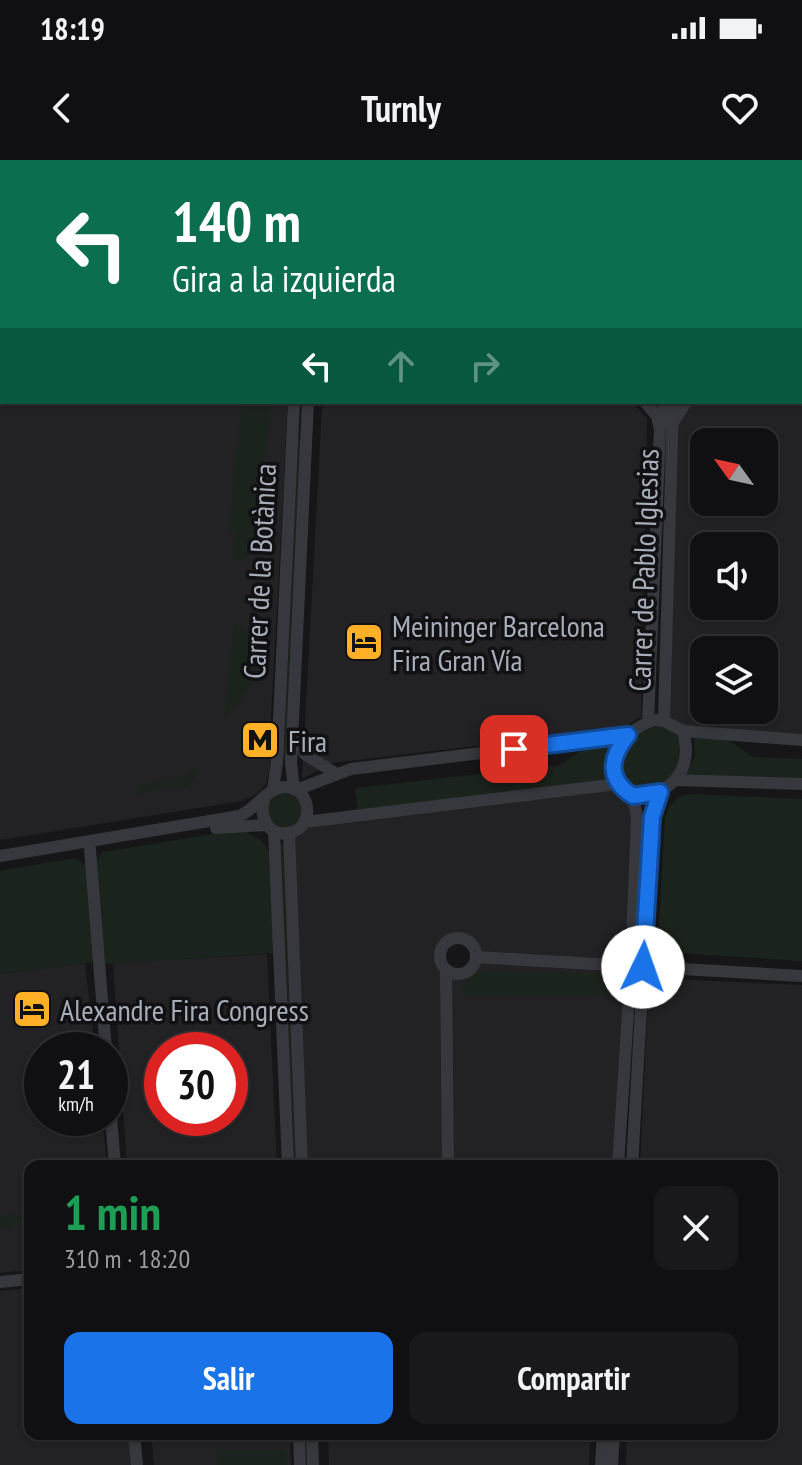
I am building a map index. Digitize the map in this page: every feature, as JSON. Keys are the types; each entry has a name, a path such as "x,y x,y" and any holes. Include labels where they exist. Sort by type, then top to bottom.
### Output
{"street":[{"name":"Carrer de la Botànica","path":"268,795 277,762 294,404"},
{"name":"Carrer de la Botànica","path":"295,790 292,737 308,404"},
{"name":"Carrer de Pablo Iglesias","path":"647,404 657,416 660,430"},
{"name":"Carrer de Pablo Iglesias","path":"648,722 660,430 665,404"},
{"name":"Carrer de Pablo Iglesias","path":"664,721 673,404"},
{"name":"Carrer de Pablo Iglesias","path":"674,421 685,404"},
{"path":"0,856 239,816 248,813 280,787 295,790 335,773 628,735 648,722 664,721 683,731 802,740"},
{"path":"633,796 660,792 676,780 686,761 687,745 683,731"},
{"path":"628,735 613,767 617,784 633,796 637,817 640,1040 632,1160"},
{"path":"292,737 306,755 335,773"},
{"path":"676,780 802,784"},
{"path":"305,822 617,784"},
{"path":"0,864 231,826 270,828 289,833 298,830 305,822 308,805 295,790"},
{"path":"618,1160 626,1038 637,966 652,817 660,792"},
{"path":"268,795 262,815 270,828 288,1160"},
{"path":"289,833 302,1160"},
{"path":"90,849 105,1032"},
{"path":"446,970 455,974 468,971 476,957 471,943 451,939 440,954 446,970 448,1160"},
{"path":"476,957 802,976"},
{"path":"626,1038 640,1040"},
{"path":"624,1075 639,1075"},
{"path":"113,1136 115,1160"},
{"path":"0,1282 24,1280"},
{"path":"135,1440 137,1465"},
{"path":"299,1440 300,1465"},
{"path":"312,1440 313,1465"},
{"path":"601,1465 603,1440"},
{"path":"612,1465 614,1440"}],"shaded area":[{"path":"0,404 288,404 269,755 272,758 266,784 257,794 242,801 0,840"},
{"path":"242,404 272,404 261,492 266,537 263,547 241,560 233,558 236,533 229,531"},
{"path":"323,404 634,405 647,418 641,717 621,729 331,763 302,779"},
{"path":"688,404 802,404 802,740 736,737 664,721 674,421"},
{"path":"298,434 301,446 286,760 281,760"},
{"path":"234,623 263,643 245,693 224,718"},
{"path":"661,726 677,736 682,748 681,760 675,771 654,787 641,789 630,786 621,777 618,768 622,751 635,737"},
{"path":"694,738 727,739 753,757 802,759 802,779 686,774 695,756"},
{"path":"612,745 606,779 358,811 355,788 560,765 580,751"},
{"path":"194,769 198,771 185,787 163,787 143,794 135,792 148,784 187,775"},
{"path":"617,784 634,800 615,1160 308,1160 289,833 305,822","holes":["451,939 466,940 476,955 472,968 462,974 446,970 440,954"]},
{"path":"285,792 297,798 303,810 297,822 285,828 273,822 267,810 273,798"},
{"path":"693,794 802,799 802,961 662,952 658,944 665,817 675,800"},
{"path":"242,829 262,841 269,852 274,953 105,964 97,865 98,857 103,852"},
{"path":"286,844 299,1160 293,1160 280,845"},
{"path":"74,858 87,866 94,962 0,974 0,871"},
{"path":"267,954 277,1160 127,1160 128,1032 118,1032 113,963"},
{"path":"85,963 93,1032 24,1032 24,1136 104,1136 106,1160 24,1160 24,1271 0,1273 0,974"},
{"path":"478,971 617,974 617,995 463,996 464,984"},
{"path":"649,978 802,985 802,1465 626,1465 627,1440 778,1440 778,1160 640,1160"},
{"path":"24,1214 24,1221 12,1222 11,1227 0,1226 0,1216"},
{"path":"24,1289 24,1440 135,1440 137,1465 0,1465 0,1291"},
{"path":"152,1440 290,1440 291,1465 154,1465"},
{"path":"328,1440 590,1440 589,1465 329,1465"},
{"path":"217,1450 286,1450 287,1465 218,1465"}],"place":[{"name":"Meininger Barcelona Fira Gran Vía","path":"364,642"},
{"name":"Fira","path":"260,740"},
{"name":"Alexandre Fira Congress","path":"32,1009"}],"route":[{"path":"514,749 628,735 621,744 613,767 617,784 633,796 660,792 652,817 643,967"}]}
